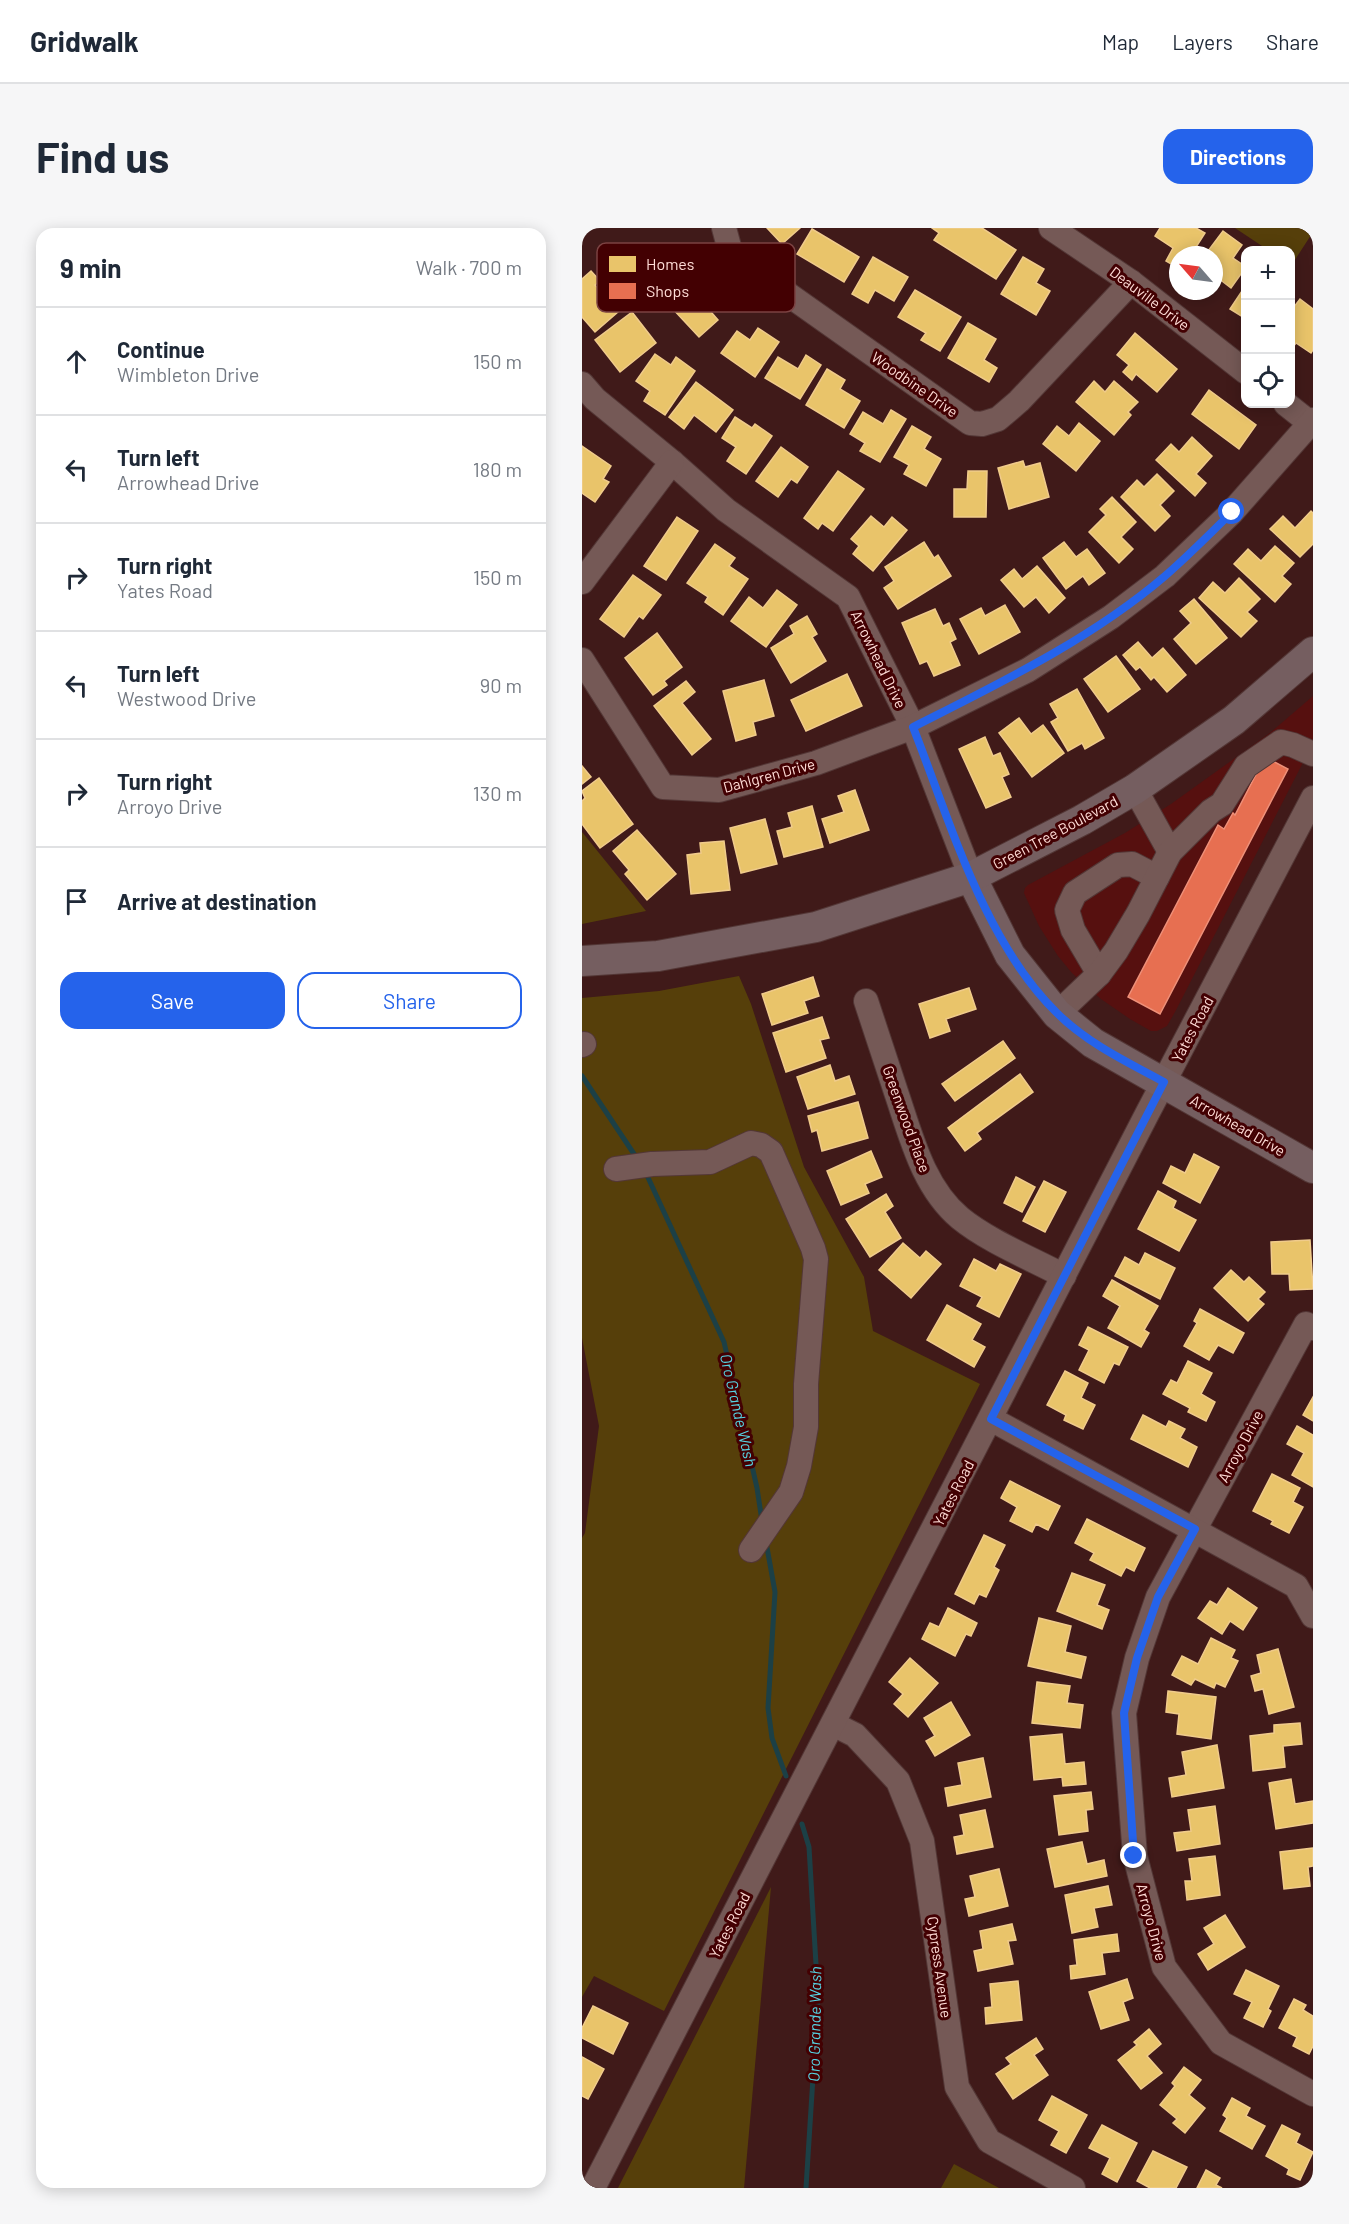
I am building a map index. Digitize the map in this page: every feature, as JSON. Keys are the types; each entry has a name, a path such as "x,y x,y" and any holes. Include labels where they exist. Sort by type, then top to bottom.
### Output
{"main road":[{"name":"Green Tree Boulevard","path":"582,961 658,956 816,927 971,877 1082,820 1135,789 1234,720 1313,652"},
{"name":"Arrowhead Drive","path":"971,877 1010,955 1057,1014 1094,1043 1313,1168"}],"street":[{"name":"Woodbine Drive","path":"724,228 728,243"},
{"name":"Deauville Drive","path":"1051,228 1131,282 1241,369"},
{"name":"Woodbine Drive","path":"795,299 970,423 982,424 998,419 1019,401 1131,282"},
{"name":"Arrowhead Drive","path":"582,384 595,399 726,510 848,597 913,727 971,877"},
{"path":"913,727 1028,670 1111,617 1165,576 1232,512 1312,421 1292,408"},
{"path":"582,582 672,462"},
{"name":"Dahlgren Drive","path":"582,660 663,787 719,790 816,763 913,727"},
{"path":"1057,1014 1099,974 1116,951 1170,852 1211,811 1222,804 1246,766 1281,742 1313,754"},
{"path":"1135,789 1170,852"},
{"name":"Yates Road","path":"593,2188 1313,798"},
{"path":"1099,974 1073,930 1067,910 1075,893 1118,865 1132,864 1157,877"},
{"name":"Greenwood Place","path":"866,1001 910,1134 930,1181 943,1200 960,1218 979,1231 1064,1276"},
{"path":"616,1169 652,1164 710,1162 751,1143 761,1145 771,1152 813,1248 816,1259 806,1384 806,1427 799,1466 790,1492 752,1550"},
{"name":"Arroyo Drive","path":"1309,1326 1158,1597 1137,1658 1124,1713 1134,1856 1164,1967 1221,2043 1313,2094"},
{"path":"991,1419 1296,1586 1313,1616"},
{"name":"Cypress Avenue","path":"833,1724 855,1735 898,1781 922,1841 957,2087 989,2141 1073,2188"}],"shaded area":[{"path":"1235,228 1313,228 1313,232 1295,260 1295,246 1262,246"},
{"path":"1313,696 1313,743 1175,1012 1167,1026 1151,1031 1101,999 1072,973 1039,926 1024,893 1025,888 1125,833 1171,804 1270,733"},
{"path":"582,832 646,911 582,924"},
{"path":"739,976 751,1004 804,1167 864,1277 873,1331 980,1384 664,2011 594,1976 582,1997 582,1538 585,1533 599,1426 582,1338 582,998 659,991"},
{"path":"771,1887 744,2188 618,2188"},
{"path":"954,2164 999,2188 941,2188"}],"building: Homes":[{"path":"767,228 800,228 783,243"},
{"path":"932,228 982,228 1016,250 996,279 934,240 939,233"},
{"path":"1160,228 1196,228 1205,233 1197,246 1170,246 1155,236"},
{"path":"812,229 859,257 844,282 797,254"},
{"path":"1223,231 1242,245 1233,258 1241,264 1241,274 1231,288 1223,282 1223,246 1212,246"},
{"path":"873,257 908,277 894,301 875,290 868,303 852,294"},
{"path":"1023,257 1044,269 1036,283 1050,291 1036,315 1001,294"},
{"path":"591,271 597,278 595,285 597,287 597,312 618,312 595,332 582,317 582,279"},
{"path":"915,290 961,317 940,351 921,340 926,333 898,317"},
{"path":"1241,292 1241,316 1230,309"},
{"path":"1300,299 1313,309 1313,350 1311,353 1295,344 1295,306"},
{"path":"632,312 656,343 620,372 595,340"},
{"path":"676,312 711,312 718,320 699,337"},
{"path":"968,323 996,339 984,360 997,368 989,382 948,358"},
{"path":"758,328 779,342 755,377 721,353 737,331 750,340"},
{"path":"1135,333 1177,369 1157,392 1136,374 1132,380 1123,372 1129,365 1117,355"},
{"path":"655,354 671,365 676,357 695,371 665,415 644,401 650,391 636,381"},
{"path":"806,355 821,365 800,399 765,378 778,357 798,369"},
{"path":"827,369 845,380 840,389 860,401 844,428 806,405"},
{"path":"1094,381 1105,392 1114,381 1138,402 1128,412 1131,415 1114,435 1076,402"},
{"path":"696,382 733,410 716,432 694,415 684,429 669,417"},
{"path":"1209,390 1256,425 1239,449 1192,414"},
{"path":"891,410 906,419 880,462 860,451 865,443 850,434 863,412 883,424"},
{"path":"735,417 752,428 755,424 772,436 746,474 727,461 736,447 722,438"},
{"path":"1079,423 1100,441 1076,471 1043,444 1057,426 1069,436"},
{"path":"912,426 931,437 924,449 941,459 926,486 904,474 909,465 894,457"},
{"path":"1192,437 1212,456 1196,474 1206,483 1195,496 1156,460 1171,444 1179,452"},
{"path":"582,446 611,466 603,479 609,482 595,502 582,493"},
{"path":"781,447 808,467 797,483 791,479 778,497 756,481"},
{"path":"1023,461 1025,467 1040,463 1049,497 1009,509 998,468"},
{"path":"838,471 864,489 833,531 822,523 818,529 804,518"},
{"path":"968,471 987,471 986,517 954,517 954,489 967,489"},
{"path":"1157,474 1174,491 1160,505 1170,516 1155,531 1121,497 1137,480 1144,487"},
{"path":"1112,497 1136,522 1121,537 1133,549 1119,563 1089,532 1106,515 1100,509"},
{"path":"1311,511 1313,513 1313,544 1300,557 1270,529 1283,516 1295,528"},
{"path":"871,516 884,527 892,517 907,530 873,571 853,554 859,546 851,539"},
{"path":"677,517 698,531 666,580 644,566"},
{"path":"924,542 934,558 938,555 951,576 898,609 884,588 894,581 885,567"},
{"path":"1064,542 1076,557 1087,549 1105,573 1089,585 1083,576 1066,589 1043,558"},
{"path":"715,544 735,558 729,566 748,579 723,615 705,602 708,597 687,583"},
{"path":"1275,546 1294,563 1282,576 1291,584 1275,602 1234,564 1248,549 1261,561"},
{"path":"1037,566 1065,598 1049,613 1036,597 1024,607 1001,580 1014,569 1022,579"},
{"path":"633,575 661,595 643,619 639,616 624,637 600,619"},
{"path":"1239,578 1260,599 1247,612 1257,621 1241,637 1199,598 1213,582 1225,593"},
{"path":"777,590 797,605 766,647 731,621 749,597 763,608"},
{"path":"1194,599 1227,638 1196,664 1174,639 1191,623 1180,611"},
{"path":"1005,605 1020,632 979,654 960,619 981,608 985,616"},
{"path":"935,609 943,626 949,623 956,639 950,642 960,665 934,676 927,661 920,664 902,623"},
{"path":"807,616 817,634 812,637 826,661 791,683 771,648 794,634 790,626"},
{"path":"657,633 682,667 664,681 667,685 653,695 625,658"},
{"path":"1138,642 1152,658 1163,648 1186,675 1167,692 1154,677 1151,680 1140,667 1136,670 1123,655"},
{"path":"1116,656 1140,689 1108,712 1084,679"},
{"path":"847,674 862,706 806,731 791,700"},
{"path":"764,680 774,716 753,722 756,735 736,741 723,691"},
{"path":"686,681 695,692 682,703 711,739 692,755 654,706"},
{"path":"1077,689 1104,738 1085,749 1082,743 1068,751 1051,722 1058,718 1050,704"},
{"path":"1019,718 1031,734 1043,725 1064,753 1032,777 999,733"},
{"path":"985,737 993,756 1000,753 1009,774 1002,777 1011,797 986,808 959,749"},
{"path":"582,766 591,777 582,784"},
{"path":"599,778 633,824 600,848 582,824 582,801 585,798 582,791"},
{"path":"855,790 869,830 830,843 822,819 844,812 838,796"},
{"path":"812,806 823,847 784,857 777,831 792,827 788,813"},
{"path":"765,819 777,864 741,873 730,828"},
{"path":"637,830 676,874 647,900 625,874 629,870 613,851"},
{"path":"724,841 730,890 691,894 687,855 701,853 700,843"},
{"path":"813,977 819,996 804,1001 808,1013 772,1025 762,994"},
{"path":"969,988 976,1009 946,1019 950,1031 930,1038 919,1004"},
{"path":"822,1017 829,1038 820,1040 826,1058 786,1072 773,1033"},
{"path":"1003,1041 1015,1058 955,1101 942,1084"},
{"path":"830,1065 835,1081 849,1076 855,1094 808,1109 797,1077"},
{"path":"1020,1074 1033,1092 977,1133 981,1139 965,1151 948,1128"},
{"path":"858,1102 868,1138 822,1151 817,1130 812,1132 808,1116"},
{"path":"871,1151 882,1177 865,1184 869,1193 841,1205 827,1171"},
{"path":"1194,1154 1219,1167 1200,1203 1163,1183 1171,1166 1185,1173"},
{"path":"1016,1177 1035,1187 1022,1212 1004,1203"},
{"path":"1044,1181 1066,1192 1045,1232 1023,1221"},
{"path":"1158,1191 1176,1201 1173,1208 1196,1220 1179,1251 1138,1229"},
{"path":"886,1194 893,1206 885,1212 901,1238 870,1257 846,1219"},
{"path":"1310,1240 1313,1289 1290,1290 1289,1274 1272,1274 1271,1242"},
{"path":"903,1243 920,1258 926,1251 941,1264 911,1298 879,1270"},
{"path":"1145,1253 1175,1268 1160,1299 1115,1276 1125,1257 1139,1265"},
{"path":"974,1259 996,1271 1000,1264 1021,1274 999,1317 977,1306 982,1297 960,1286"},
{"path":"1231,1270 1244,1282 1249,1277 1265,1292 1258,1299 1264,1304 1248,1321 1214,1288"},
{"path":"1112,1280 1158,1306 1144,1330 1149,1333 1141,1347 1108,1328 1120,1306 1103,1296"},
{"path":"947,1305 981,1324 972,1340 985,1347 974,1367 927,1340"},
{"path":"1200,1309 1244,1333 1233,1353 1218,1345 1209,1360 1184,1346 1197,1323 1194,1321"},
{"path":"1088,1327 1128,1347 1119,1365 1114,1363 1104,1383 1079,1370 1089,1350 1079,1345"},
{"path":"1188,1361 1212,1373 1201,1394 1215,1402 1206,1421 1188,1412 1190,1408 1163,1394 1171,1380 1177,1383"},
{"path":"1065,1371 1088,1383 1081,1398 1095,1405 1083,1429 1064,1420 1066,1415 1047,1405"},
{"path":"1313,1397 1313,1421 1303,1415"},
{"path":"1143,1415 1166,1427 1169,1421 1185,1429 1180,1438 1197,1447 1188,1467 1131,1439"},
{"path":"1297,1426 1313,1435 1313,1487 1292,1475 1304,1453 1287,1444"},
{"path":"1272,1474 1300,1488 1293,1502 1303,1507 1289,1533 1271,1524 1273,1521 1253,1511"},
{"path":"1010,1481 1060,1506 1048,1530 1036,1524 1032,1532 1010,1521 1017,1507 1001,1498"},
{"path":"1087,1519 1145,1548 1134,1571 1126,1567 1121,1576 1090,1560 1094,1553 1075,1543"},
{"path":"984,1535 1005,1545 994,1567 999,1570 986,1597 979,1594 974,1604 955,1594"},
{"path":"1072,1573 1105,1585 1097,1605 1109,1610 1102,1629 1057,1611"},
{"path":"1228,1588 1257,1608 1243,1630 1230,1621 1222,1634 1198,1618 1210,1601 1217,1605"},
{"path":"948,1608 977,1623 971,1636 966,1634 955,1656 922,1639 930,1623 939,1627"},
{"path":"1039,1618 1071,1626 1065,1652 1086,1657 1081,1678 1028,1666"},
{"path":"1211,1638 1235,1650 1231,1658 1238,1661 1225,1687 1216,1683 1214,1688 1195,1679 1191,1685 1172,1675 1182,1656 1198,1664"},
{"path":"1278,1649 1294,1707 1269,1714 1263,1689 1255,1691 1251,1676 1261,1673 1257,1655"},
{"path":"910,1658 938,1683 908,1717 894,1704 903,1694 889,1682"},
{"path":"1037,1682 1070,1686 1067,1703 1083,1705 1080,1728 1032,1723"},
{"path":"1168,1691 1216,1697 1211,1739 1177,1734 1179,1714 1166,1712"},
{"path":"951,1702 970,1735 935,1756 926,1741 935,1736 924,1718"},
{"path":"1300,1723 1302,1744 1283,1746 1285,1767 1253,1771 1250,1736 1274,1733 1274,1725"},
{"path":"1062,1734 1065,1764 1084,1762 1086,1784 1063,1786 1062,1777 1034,1780 1030,1737"},
{"path":"1217,1745 1224,1788 1172,1797 1169,1778 1186,1775 1182,1752"},
{"path":"983,1758 991,1797 948,1806 945,1788 962,1785 958,1763"},
{"path":"1291,1779 1295,1804 1313,1801 1313,1823 1276,1829 1269,1783"},
{"path":"1091,1792 1093,1809 1086,1810 1088,1831 1059,1835 1054,1796"},
{"path":"1215,1806 1220,1844 1177,1851 1174,1833 1191,1831 1188,1810"},
{"path":"985,1810 993,1847 957,1854 954,1837 964,1835 960,1815"},
{"path":"1082,1842 1087,1864 1104,1860 1107,1876 1055,1887 1047,1849"},
{"path":"1313,1848 1313,1866 1308,1867 1310,1886 1284,1889 1280,1852"},
{"path":"1215,1856 1220,1895 1187,1900 1185,1881 1192,1881 1189,1859"},
{"path":"999,1869 1008,1906 969,1916 965,1899 975,1897 970,1876"},
{"path":"1108,1886 1112,1905 1094,1908 1098,1927 1072,1933 1065,1895"},
{"path":"1225,1915 1245,1947 1208,1970 1198,1954 1214,1944 1204,1928"},
{"path":"1012,1924 1016,1940 1008,1941 1013,1964 978,1971 974,1951 983,1949 980,1931"},
{"path":"1117,1934 1119,1951 1102,1953 1105,1974 1071,1979 1070,1966 1077,1965 1074,1940"},
{"path":"1246,1970 1279,1986 1268,2009 1271,2011 1263,2027 1244,2018 1252,2002 1234,1994"},
{"path":"1127,1979 1133,1998 1123,2002 1129,2020 1101,2029 1089,1992"},
{"path":"1018,1981 1022,2020 986,2024 985,2008 992,2007 990,1984"},
{"path":"1294,1999 1306,2005 1303,2010 1313,2016 1313,2046 1309,2054 1293,2046 1297,2037 1279,2028"},
{"path":"593,2006 628,2023 613,2054 582,2038 582,2028"},
{"path":"1149,2029 1161,2044 1147,2056 1162,2073 1141,2089 1118,2060 1137,2045 1134,2042"},
{"path":"1036,2038 1043,2049 1034,2055 1048,2075 1013,2099 996,2074 1011,2064 1006,2058"},
{"path":"582,2057 604,2069 588,2099 582,2096"},
{"path":"1184,2067 1201,2080 1189,2095 1205,2108 1185,2133 1173,2123 1177,2119 1160,2105 1175,2086 1172,2083"},
{"path":"1052,2096 1087,2115 1066,2153 1051,2145 1059,2131 1039,2120"},
{"path":"1232,2098 1250,2108 1246,2116 1265,2126 1252,2149 1220,2131 1227,2118 1223,2115"},
{"path":"1102,2125 1137,2143 1117,2182 1102,2174 1110,2158 1089,2148"},
{"path":"1282,2125 1300,2134 1296,2143 1313,2152 1300,2180 1287,2174 1289,2169 1266,2156"},
{"path":"1153,2151 1187,2167 1176,2188 1150,2188 1137,2181"},
{"path":"1206,2170 1220,2178 1216,2185 1222,2188 1197,2188"}],"building: Shops":[{"path":"1265,757 1288,769 1160,1014 1128,997 1218,825 1224,829 1233,813 1235,815"}],"waterway":[{"name":"Oro Grande Wash","path":"582,1076 638,1160"},
{"name":"Oro Grande Wash","path":"645,1171 724,1342 757,1488 762,1521"},
{"name":"Oro Grande Wash","path":"766,1542 775,1592 768,1708 772,1738 786,1776"},
{"name":"Oro Grande Wash","path":"802,1824 809,1847 818,1998 806,2188"}],"route":[{"path":"1134,1856 1124,1713 1137,1658 1158,1597 1195,1529 991,1419 1164,1082 1094,1043 1057,1014 1010,955 971,877 913,727 1028,670 1111,617 1165,576 1232,512"}]}
